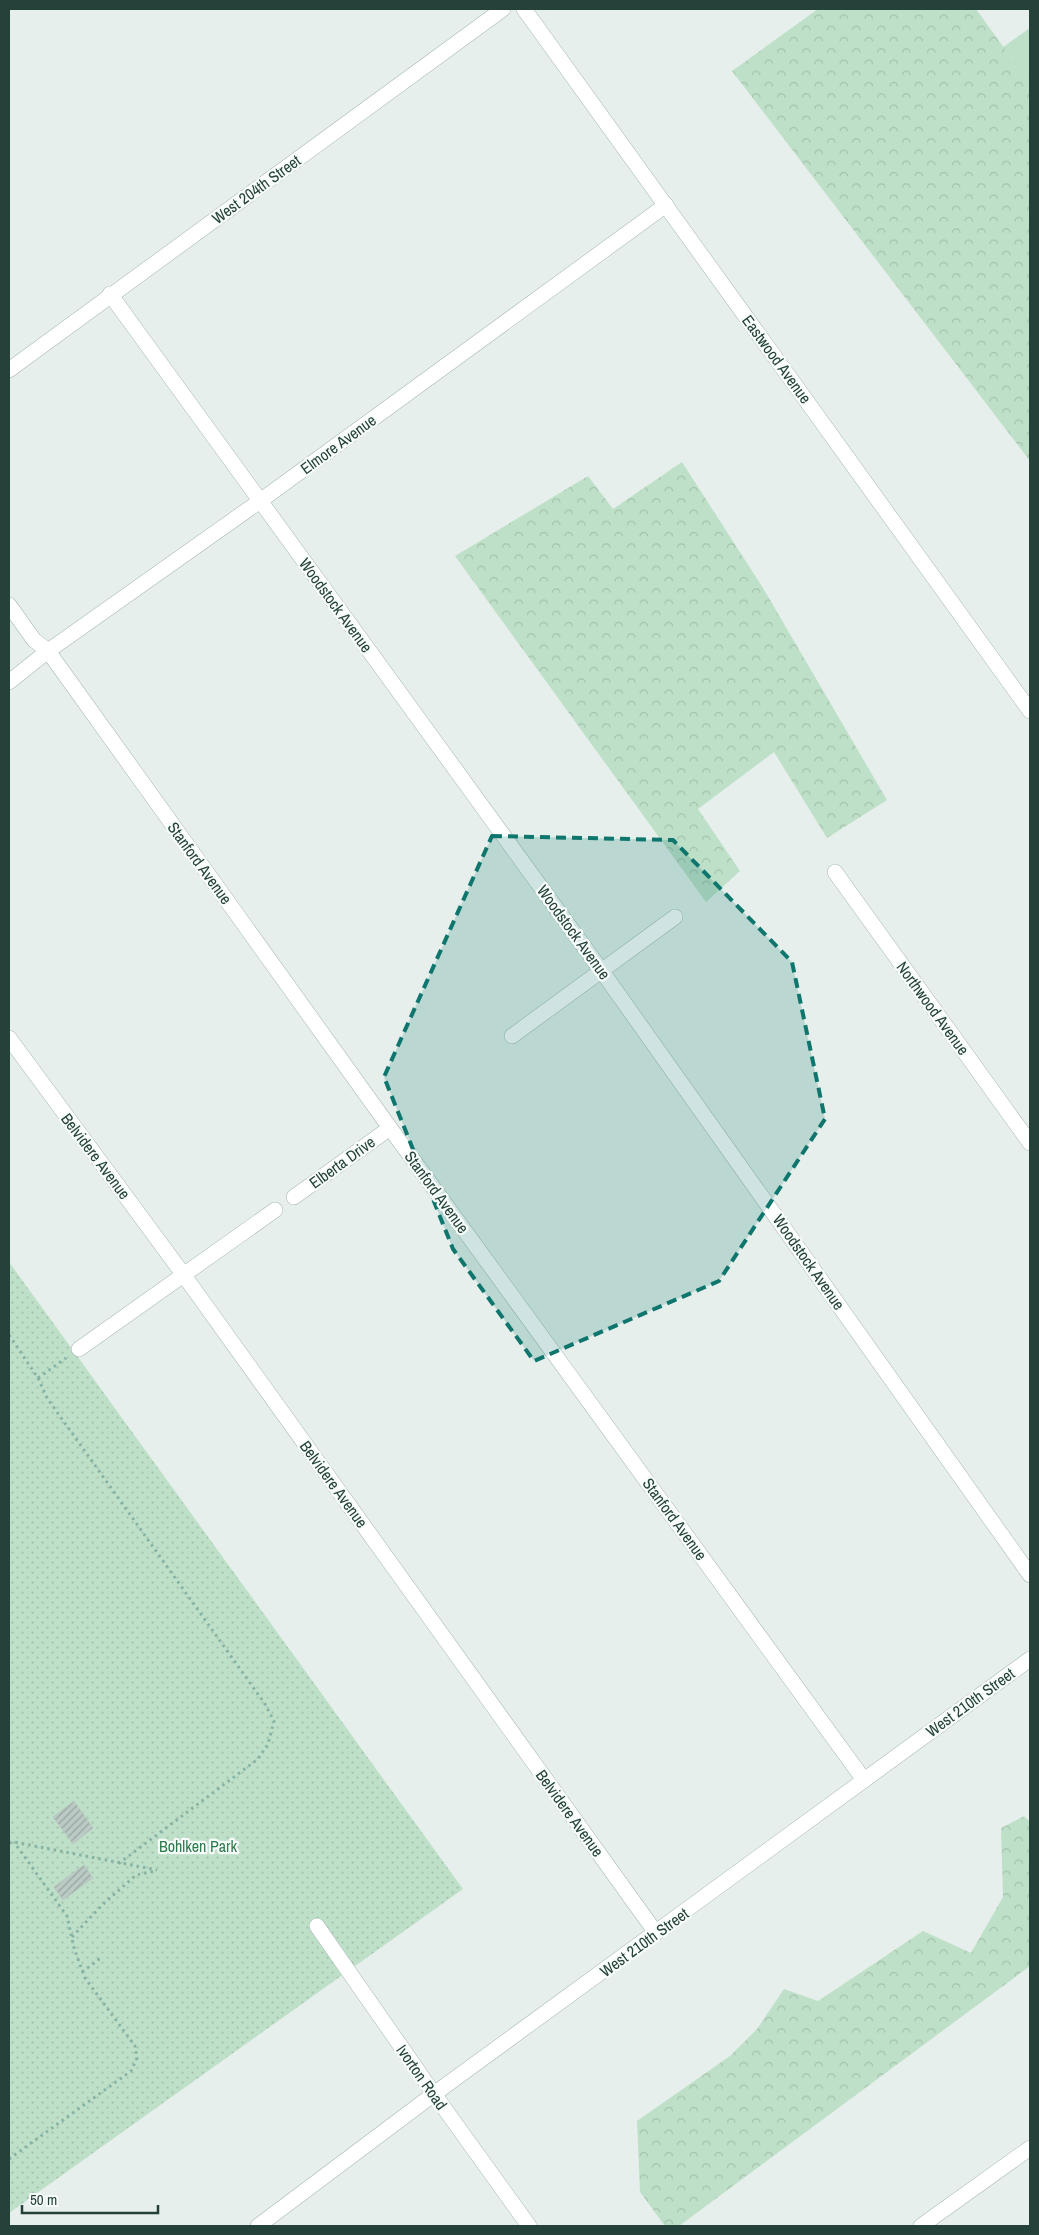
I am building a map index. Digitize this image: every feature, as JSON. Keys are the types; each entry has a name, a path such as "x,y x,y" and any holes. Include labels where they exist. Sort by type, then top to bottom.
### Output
{"street":[{"name":"West 204th Street","path":"9,370 110,294 504,9"},
{"name":"Eastwood Avenue","path":"524,9 1030,711"},
{"name":"Elmore Avenue","path":"9,682 48,651 260,501 666,205"},
{"name":"Woodstock Avenue","path":"110,294 601,970 1030,1575"},
{"name":"Stanford Avenue","path":"9,605 34,640 48,651 390,1128 864,1780"},
{"name":"Northwood Avenue","path":"835,872 1030,1143"},
{"path":"512,1036 675,917"},
{"name":"Belvidere Avenue","path":"9,1038 184,1274 656,1933"},
{"name":"Elberta Drive","path":"294,1197 390,1128"},
{"path":"79,1349 275,1210"},
{"name":"West 210th Street","path":"258,2226 434,2094 1030,1658"},
{"name":"Ivorton Road","path":"318,1926 434,2094 529,2226"},
{"path":"921,2226 1030,2148"}],"path":[{"path":"9,1335 38,1378 47,1398 266,1704 274,1722 268,1744 258,1759 118,1864"},
{"path":"38,1378 79,1349"},
{"path":"9,2159 131,2071 137,2058 135,2046 82,1972 71,1938 67,1916 14,1842"},
{"path":"9,1844 14,1842 118,1864 157,1870 136,1875 102,1905 71,1938"},
{"path":"82,1972 102,1957"}],"highlighted area":[{"path":"492,836 673,840 792,962 825,1119 719,1281 534,1361 453,1249 384,1077"}],"green space":[{"path":"818,9 976,9 1030,84 1030,461 732,71"},
{"path":"1030,28 1030,84 1003,47"},
{"path":"682,462 763,588 887,800 827,838 774,752 698,809 740,871 706,902 455,556 588,476 613,509"},
{"name":"Bohlken Park","path":"9,1262 463,1889 9,2213"},
{"path":"1024,1816 1030,1822 1030,1966 679,2226 665,2226 640,2192 637,2121 730,2056 757,2029 784,1989 818,2001 923,1931 971,1953 1003,1897 1001,1828"}],"building":[{"path":"74,1801 93,1828 73,1844 53,1817"},
{"path":"84,1865 93,1878 63,1900 54,1887"}]}
